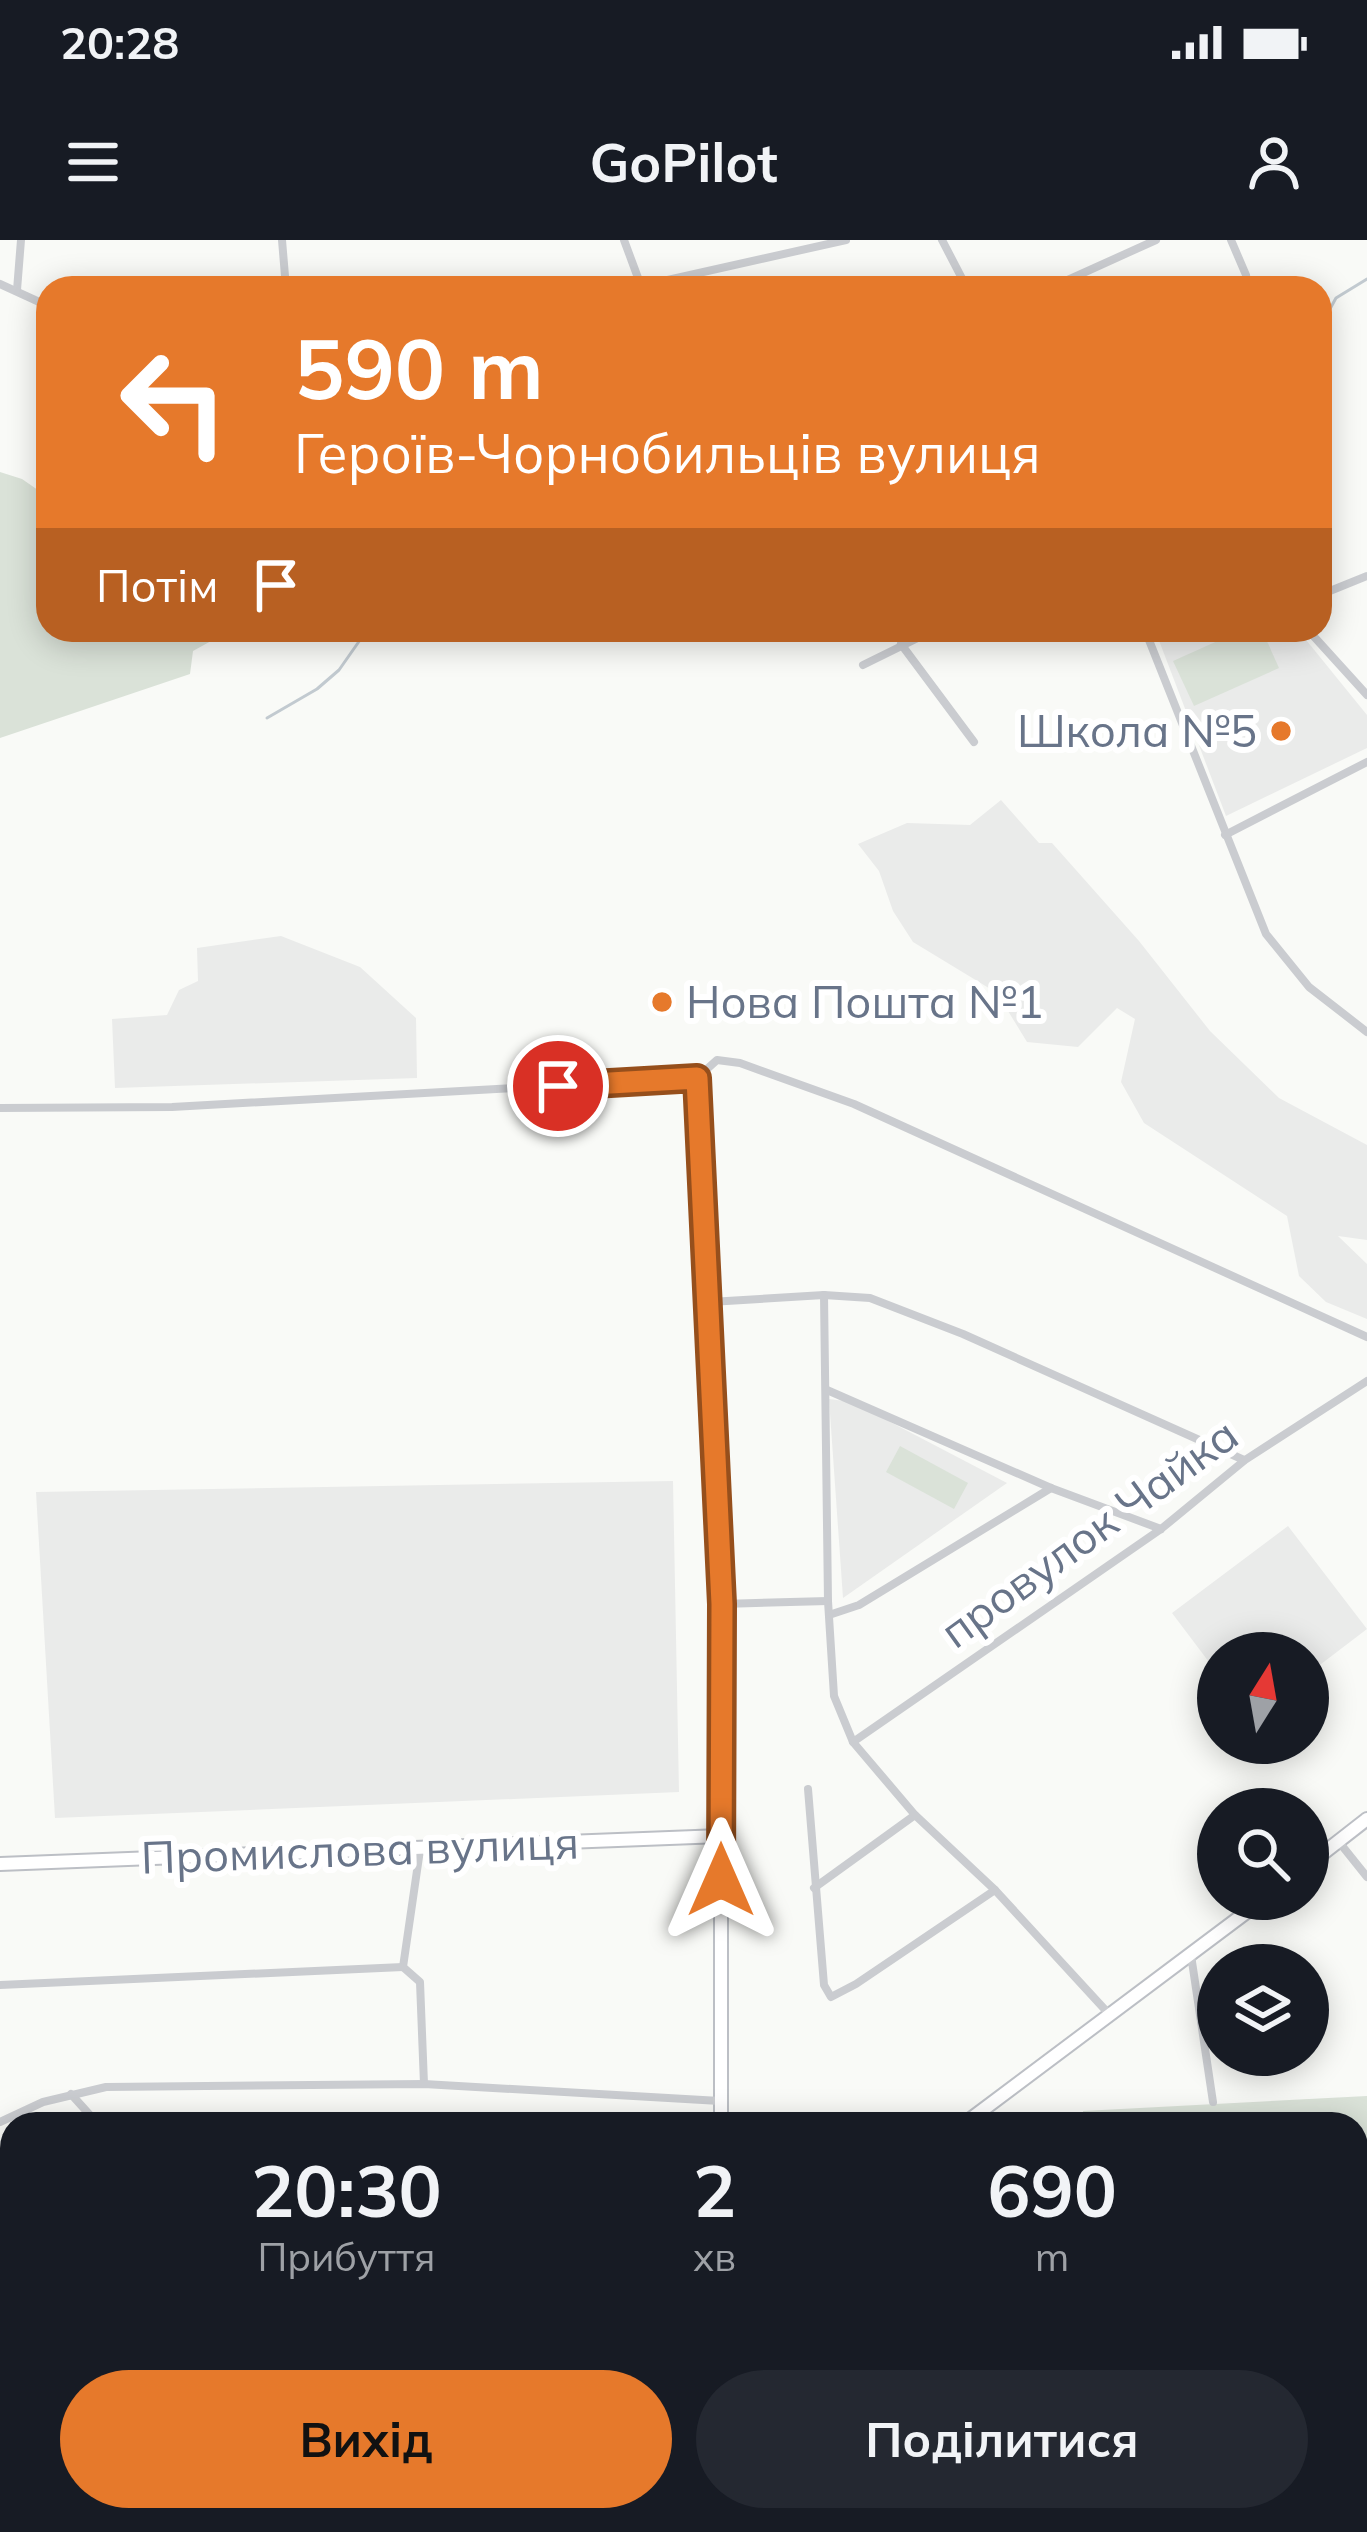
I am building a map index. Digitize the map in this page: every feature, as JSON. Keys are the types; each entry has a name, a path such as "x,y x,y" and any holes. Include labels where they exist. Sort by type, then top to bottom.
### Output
{"street":[{"path":"16,290 21,240"},
{"path":"282,240 285,276"},
{"path":"624,240 633,276"},
{"path":"697,276 846,240"},
{"path":"942,240 961,276"},
{"path":"1076,276 1156,240"},
{"path":"1232,240 1246,275"},
{"path":"0,284 36,300"},
{"path":"1332,590 1367,576"},
{"path":"863,665 906,642"},
{"path":"1150,642 1266,934 1309,987 1367,1032"},
{"path":"1319,642 1367,695"},
{"path":"901,644 974,742"},
{"path":"1225,835 1367,762"},
{"path":"0,1108 172,1107 697,1078 717,1060 740,1063 854,1105 1367,1337"},
{"path":"697,1078 722,1604 720,2112"},
{"path":"710,1302 824,1295 870,1298 963,1334 1245,1460"},
{"path":"824,1295 828,1601 834,1696 853,1742 915,1815 995,1890 1109,2014"},
{"name":"провулок Чайка","path":"853,1742 1161,1528 1245,1460 1367,1381"},
{"path":"827,1390 1051,1488 1161,1528"},
{"path":"832,1614 859,1605 1051,1488"},
{"path":"722,1604 828,1601"},
{"path":"808,1789 824,1985 831,1997 995,1890"},
{"path":"814,1888 915,1815"},
{"path":"1329,1848 1367,1819"},
{"name":"Промислова вулиця","path":"0,1864 721,1836"},
{"path":"1338,1841 1367,1877"},
{"path":"403,1967 420,1850"},
{"path":"980,2112 1236,1920"},
{"path":"1191,1954 1213,2102"},
{"path":"0,1984 403,1967 420,1982 424,2084"},
{"path":"24,2112 70,2093 106,2087 424,2084 720,2101"},
{"path":"70,2093 87,2112"}],"shaded area":[{"path":"0,472 36,489 36,642 209,642 193,651 190,674 0,738"},
{"name":"Школа №5","path":"1160,642 1308,642 1367,715 1367,748 1226,816"},
{"path":"1215,642 1267,642 1279,668 1194,706 1173,661"},
{"path":"1001,800 1039,843 1052,843 1210,1031 1279,1098 1367,1145 1367,1240 1338,1236 1367,1264 1367,1319 1326,1302 1299,1276 1287,1216 1144,1123 1121,1082 1135,1019 1117,1008 1078,1047 1027,1042 997,993 913,942 893,911 879,871 858,844 907,823 970,825"},
{"path":"281,936 360,967 416,1018 417,1078 115,1088 112,1019 167,1015 179,990 198,981 197,948"},
{"path":"829,1399 852,1402 1007,1483 843,1598"},
{"path":"900,1446 968,1483 954,1509 886,1472"},
{"path":"673,1481 679,1792 55,1818 36,1492"},
{"path":"1288,1526 1367,1629 1329,1658 1329,1632 1197,1632 1197,1646 1172,1613"},
{"path":"1367,2096 1367,2112 1083,2111"}],"waterway":[{"path":"1332,305 1367,279"},
{"path":"267,718 317,689 339,670 359,642"}],"place":[{"name":"Школа №5","path":"1281,731"},
{"name":"Нова Пошта №1","path":"662,1002"}],"route":[{"path":"558,1086 697,1078 722,1604 721,1880"}]}
